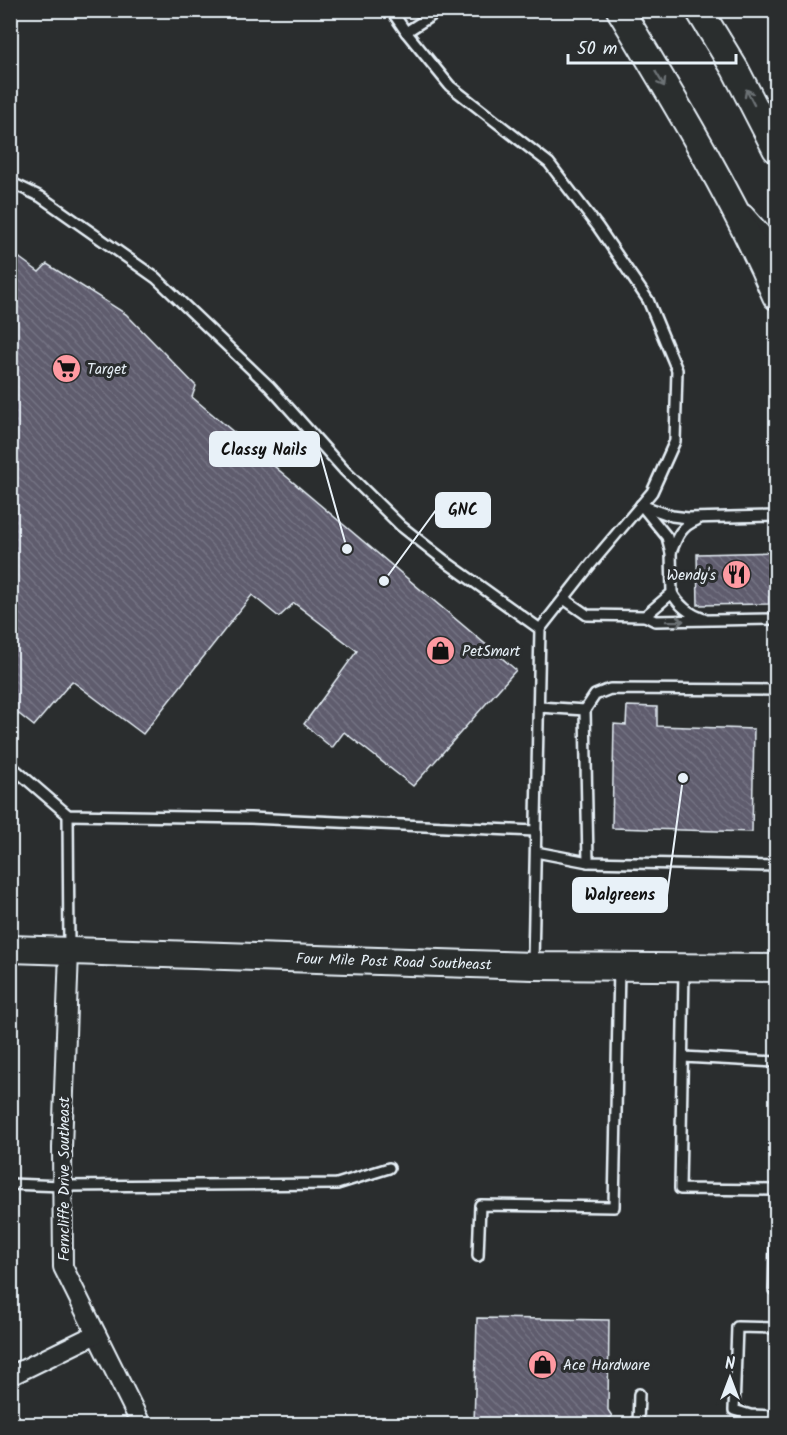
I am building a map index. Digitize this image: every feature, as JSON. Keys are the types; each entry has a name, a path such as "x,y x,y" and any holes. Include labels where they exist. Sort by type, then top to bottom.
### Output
{"main road":[{"path":"699,10 735,69 777,149"},
{"path":"620,11 686,121 759,256 777,296"},
{"name":"Four Mile Post Road Southeast","path":"10,949 533,966 777,968"}],"street":[{"path":"726,195 766,239 777,259"},
{"name":"Ferncliffe Drive Southeast","path":"69,951 62,1186 63,1268 141,1425"},
{"path":"10,1376 96,1334"}],"lane":[{"path":"391,10 450,86 549,163 598,226 648,300 677,370 675,441 652,492 540,629 533,966"},
{"path":"406,32 440,10"},
{"path":"10,182 41,197 156,278 269,386 345,471 401,526 449,564 540,629"},
{"path":"641,505 672,516 705,518 777,516"},
{"path":"641,505 667,537 671,553 672,593 676,601 696,616 709,620"},
{"path":"671,553 678,535 688,524 705,518"},
{"path":"645,616 672,593"},
{"path":"564,599 587,615 645,616 655,621 777,619"},
{"path":"588,862 585,710 595,695 609,690 777,690"},
{"path":"540,707 585,710"},
{"path":"10,765 68,815 250,818 536,831"},
{"path":"68,815 69,951"},
{"path":"536,852 588,862 777,866"},
{"path":"478,1256 480,1205 614,1207 619,967"},
{"path":"684,967 680,1189 777,1190"},
{"path":"683,1057 777,1062"},
{"path":"10,1184 62,1186 338,1184 389,1168"},
{"path":"777,1247 775,1247 774,1290 777,1290"},
{"path":"777,1328 737,1327 734,1410 749,1420 777,1416"},
{"path":"638,1425 639,1394"}],"building":[{"path":"10,251 39,272 47,264 126,314 196,386 192,397 516,670 413,786 344,732 332,748 304,724 357,651 294,603 279,617 252,595 143,734 72,681 34,726 10,707"},
{"name":"Wendy's","path":"776,552 776,597 769,597 769,604 698,605 697,554"},
{"path":"627,706 657,707 657,726 754,729 752,832 612,828 614,724 626,725"},
{"name":"Ace Hardware","path":"477,1318 609,1320 608,1410 612,1416 602,1424 474,1424"}],"place":[{"name":"Target","path":"66,369"},
{"name":"Classy Nails","path":"347,549"},
{"name":"Wendy's","path":"737,575"},
{"name":"GNC","path":"384,581"},
{"name":"PetSmart","path":"441,651"},
{"name":"Walgreens","path":"683,778"},
{"name":"Ace Hardware","path":"542,1365"}]}
